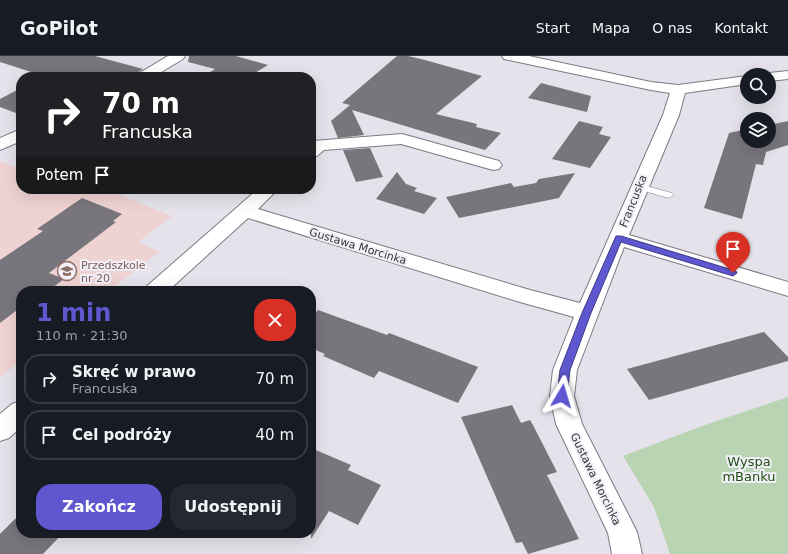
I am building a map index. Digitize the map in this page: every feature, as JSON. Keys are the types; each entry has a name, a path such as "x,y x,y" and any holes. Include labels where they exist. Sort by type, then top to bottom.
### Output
{"street":[{"path":"151,72 178,56"},
{"path":"509,56 651,86 678,89 740,81"},
{"path":"776,76 788,75"},
{"name":"Francuska","path":"678,89 671,115 618,238 788,289"},
{"path":"0,145 16,137"},
{"path":"316,147 319,145 402,139 493,165"},
{"path":"161,286 264,194"},
{"name":"Gustawa Morcinka","path":"245,211 524,296 587,313"},
{"name":"Gustawa Morcinka","path":"618,238 565,370 562,396 569,424 622,532 627,554"},
{"path":"0,430 16,416"}],"lane":[{"path":"639,187 669,195"}],"shaded area":[{"name":"Przedszkole nr 20","path":"0,161 16,168 16,194 117,194 172,216 138,242 159,252 115,286 16,286 16,365 0,377"}],"green space":[{"name":"Wyspa mBanku","path":"788,397 788,554 670,554 654,507 623,456 702,426"}],"building":[{"path":"0,56 95,56 143,69 138,72 31,72 0,62"},
{"path":"189,56 236,56 268,65 256,72 210,72 215,69 188,62"},
{"path":"397,56 408,56 425,60 482,76 436,114 477,124 476,127 501,133 485,150 352,110 364,135 338,138 331,121 350,105 342,103"},
{"path":"541,83 591,96 587,112 528,98"},
{"path":"16,91 16,113 0,107 0,99"},
{"path":"579,121 603,127 599,134 611,137 590,168 552,159"},
{"path":"788,121 788,145 766,152 763,165 756,164 742,219 704,208 729,133 740,131 740,148 776,148 776,124"},
{"path":"370,148 383,177 356,182 343,150"},
{"path":"397,172 406,184 417,188 414,191 437,198 424,214 376,199"},
{"path":"575,173 559,198 459,218 446,197 511,183 514,187 536,183 539,179"},
{"path":"82,198 122,214 113,221 116,222 49,273 64,279 55,286 16,286 16,311 0,323 0,260 43,231 37,229"},
{"path":"318,310 387,335 389,333 478,367 458,403 379,371 374,378 323,356 325,354 316,350 316,313"},
{"path":"764,332 788,357 788,361 649,400 627,369"},
{"path":"512,405 521,423 530,420 557,472 547,475 579,539 528,554 522,542 516,543 461,417"},
{"path":"316,450 351,465 348,470 381,485 358,525 329,511 316,531"},
{"path":"16,518 16,538 58,538 43,554 0,554 0,534"}],"place":[{"name":"Przedszkole nr 20","path":"67,271"}],"route":[{"path":"562,396 565,370 618,238 733,273"}]}
